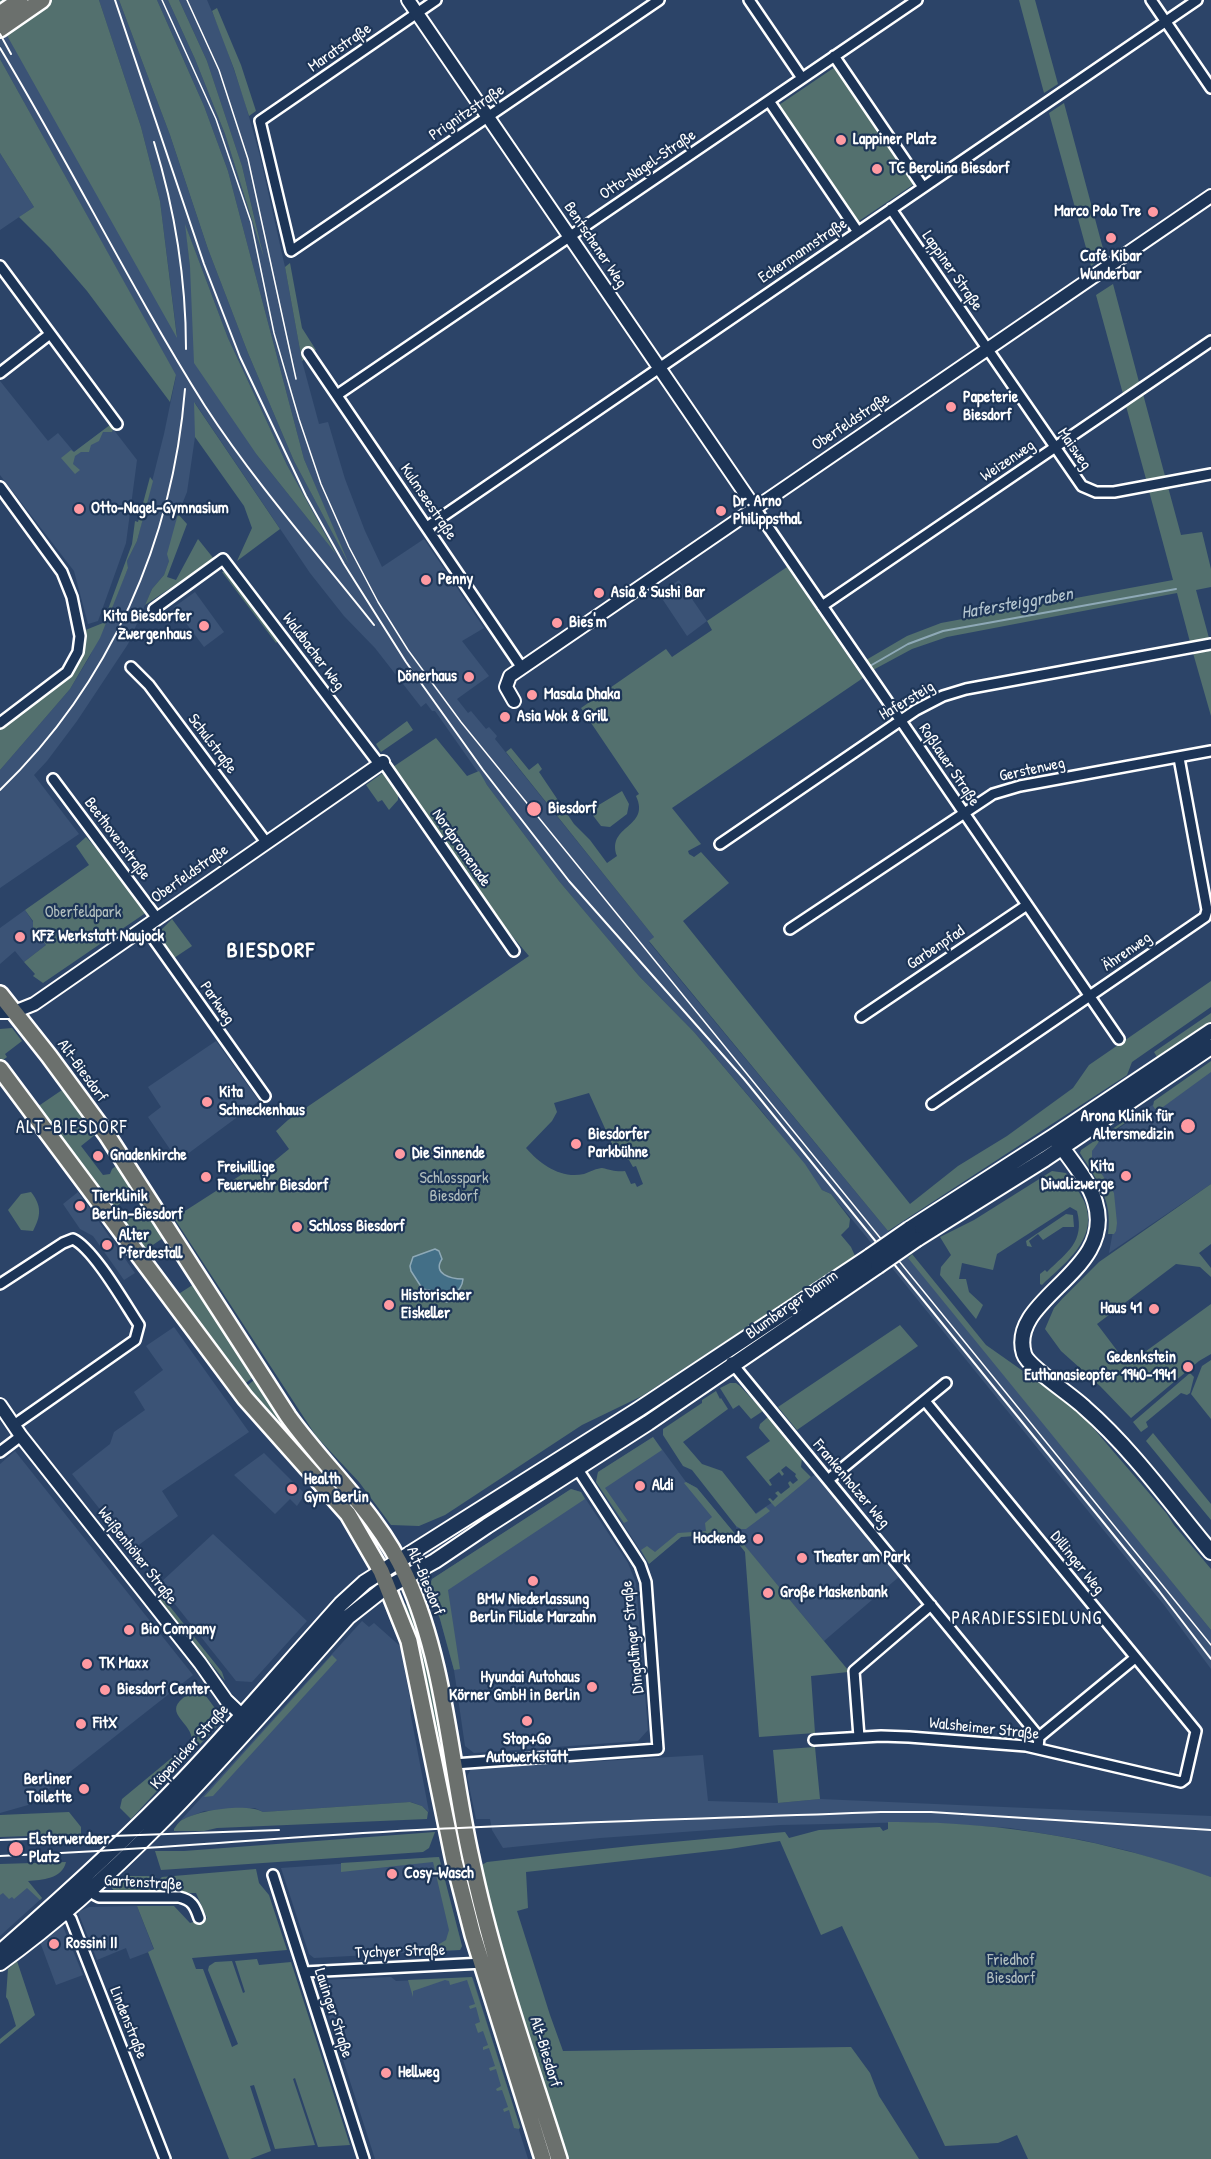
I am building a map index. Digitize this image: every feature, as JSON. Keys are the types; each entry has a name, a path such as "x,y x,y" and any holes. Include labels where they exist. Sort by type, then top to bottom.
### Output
{"main road":[{"path":"0,29 13,9 42,0"},
{"name":"Alt-Biesdorf","path":"0,994 7,1012 107,1135 288,1416 312,1449 358,1502 399,1561 407,1577 434,1661 471,1859 497,1960 559,2159"},
{"name":"Blumberger Damm","path":"1058,1142 1211,1031"},
{"name":"Blumberger Damm","path":"388,1587 435,1562 648,1424 733,1366 913,1234 1211,1047"},
{"name":"Alt-Biesdorf","path":"0,1069 245,1398 348,1514 381,1572 410,1641 454,1861 481,1964 543,2159"},
{"path":"1058,1142 1095,1201 1098,1218 1096,1237 1089,1254 1045,1300 1027,1324 1023,1344 1028,1362 1063,1388 1100,1422 1211,1552"},
{"name":"Blumberger Damm","path":"399,1561 874,1261"},
{"path":"1023,1344 1033,1355 1069,1382 1110,1419 1211,1540"},
{"path":"577,1468 577,1461 603,1431"},
{"name":"Köpenicker Straße","path":"86,1885 354,1591 399,1561"},
{"name":"Köpenicker Straße","path":"0,1963 86,1885 135,1849 178,1805 348,1617 388,1587"},
{"name":"Köpenicker Straße","path":"0,1952 60,1907"}],"street":[{"name":"Bentschener Weg","path":"408,0 755,508"},
{"name":"Maratstraße","path":"291,251 260,121 436,0"},
{"name":"Prignitzstraße","path":"291,251 659,0"},
{"path":"749,0 802,78"},
{"name":"Otto-Nagel-Straße","path":"337,395 917,0"},
{"path":"1151,0 1211,88"},
{"name":"Eckermannstraße","path":"427,527 1197,0"},
{"path":"834,56 923,187"},
{"path":"769,101 858,232"},
{"name":"Oberfeldstraße","path":"514,701 506,687 510,676 1211,196"},
{"name":"Lappiner Straße","path":"891,209 988,350"},
{"path":"0,266 117,424"},
{"path":"0,373 50,334"},
{"name":"Weizenweg","path":"822,606 1211,341"},
{"name":"Maisweg","path":"988,350 1082,486 1096,492 1114,492 1211,474"},
{"name":"Kulmseestraße","path":"308,353 522,668"},
{"path":"0,487 62,572 72,597 78,622 79,647 68,672 1,719"},
{"name":"Roßlauer Straße","path":"755,508 1119,1039"},
{"name":"Waldbacher Weg","path":"154,609 223,559 381,763"},
{"name":"Hafersteig","path":"720,844 925,704 955,692 1211,644"},
{"name":"Schulstraße","path":"131,667 149,685 266,842"},
{"name":"Gerstenweg","path":"790,929 993,794 1013,788 1211,752"},
{"name":"Ährenweg","path":"932,1104 1207,914 1179,758"},
{"name":"Oberfeldstraße","path":"7,1012 34,1004 156,917 381,763"},
{"name":"Nordpromenade","path":"381,763 514,951"},
{"name":"Beethovenstraße","path":"53,779 156,917"},
{"name":"Garbenpfad","path":"861,1017 1027,905"},
{"name":"Parkweg","path":"145,927 265,1096"},
{"path":"0,1284 63,1243 73,1239 81,1242 92,1255 139,1325 135,1340 14,1425"},
{"name":"Frankenholzer Weg","path":"725,1353 733,1366 1039,1737"},
{"path":"828,1480 946,1383"},
{"name":"Dillinger Weg","path":"925,1401 1196,1731 1184,1781"},
{"name":"Weißenhöher Straße","path":"0,1405 21,1436 200,1663 226,1700 252,1724"},
{"path":"0,1452 21,1436"},
{"name":"Dingolfinger Straße","path":"454,1764 658,1749 646,1582 636,1558 577,1468"},
{"path":"859,1737 854,1671 931,1605"},
{"path":"1038,1749 1039,1737 1135,1658"},
{"name":"Walsheimer Straße","path":"814,1740 909,1737 1026,1746 1184,1781"},
{"name":"Lauinger Straße","path":"273,1875 364,2159"},
{"name":"Gartenstraße","path":"86,1885 99,1897 188,1899 194,1905 199,1918"},
{"name":"Lindenstraße","path":"60,1907 71,1919 165,2159"},
{"name":"Tychyer Straße","path":"304,1972 481,1964 497,1960"}],"shaded area":[{"path":"99,0 119,0 170,135 208,249 248,353 294,461 344,554 304,459 228,171 204,106 157,0 168,0 195,59 225,134 262,249 242,166 207,61 179,0 207,0 244,99 260,156 285,267 302,361 319,424 328,422 345,479 365,531 382,567 424,539 484,628 462,641 489,676 457,699 468,713 471,711 486,729 489,727 497,736 495,739 654,937 649,942 888,1231 1211,1630 1211,1669 1164,1605 831,1194 822,1190 765,1115 694,1032 639,976 559,881 435,711 432,711 426,703 421,707 375,648 344,616 310,573 195,403 195,437 187,492 178,514 164,575 152,589 128,644 77,721 34,775 79,834 0,888 0,770 70,689 90,656 128,568 127,561 137,541 176,376 0,59 0,21 177,336 160,201 141,127","holes":["186,227 228,338 287,465 333,550 257,455 190,267"]},
{"path":"0,153 34,207 0,230"},
{"name":"Otto-Nagel-Gymnasium","path":"0,381 48,441 58,433 74,452 110,425 137,460 126,543 98,621 88,624 74,571 0,475"},
{"path":"679,580 707,621 687,636 659,594"},
{"name":"Kita Biesdorfer Zwergenhaus","path":"195,592 224,632 204,647 174,607"},
{"name":"KFZ Werkstatt Naujock","path":"25,910 33,922 33,928 46,945 24,962 15,951 0,964 0,928"},
{"name":"Kita Schneckenhaus","path":"216,1041 259,1101 178,1161 148,1117 161,1107 148,1087"},
{"path":"1211,1064 1211,1184 1109,1253 1115,1220 1092,1158 1095,1145"},
{"path":"78,1192 135,1273 124,1280 93,1236 80,1229 63,1204"},
{"path":"435,1249 439,1251 442,1259 439,1268 441,1272 448,1277 463,1279 459,1289 447,1302 437,1298 433,1291 423,1289 411,1271 413,1257"},
{"path":"174,1327 249,1432 162,1491 178,1516 132,1550 72,1474 110,1444 114,1432 145,1410 134,1392 163,1370 146,1346"},
{"path":"653,1437 686,1482 697,1488 734,1533 681,1537 649,1564 596,1482 598,1472"},
{"path":"15,1451 193,1675 28,1805 0,1813 0,1464"},
{"path":"264,1453 305,1494 297,1506 290,1499 275,1514 234,1475"},
{"path":"816,1474 900,1576 824,1641 738,1538 736,1526"},
{"name":"BMW Niederlassung Berlin Filiale Marzahn","path":"571,1489 581,1492 628,1563 636,1583 648,1730 638,1741 474,1753 465,1746 454,1670 429,1588 432,1579"},
{"path":"213,1534 307,1621 252,1682 236,1681 159,1584"},
{"path":"362,1621 369,1627 374,1623 400,1646 429,1812 422,1806 411,1802 263,1812 255,1808 204,1811 181,1820"},
{"path":"703,1755 708,1801 778,1803 820,1799 1211,1816 1211,1877 1129,1851 1082,1840 1010,1828 919,1822 780,1825 600,1838 503,1848 492,1830 490,1819 476,1819 467,1776 471,1769"},
{"path":"439,1857 462,1946 460,1950 314,1958 309,1954 281,1868"},
{"path":"0,1887 33,1888 42,1898 0,1936"},
{"path":"137,1906 154,1950 130,1959 126,1948 97,1960 78,1912 89,1907"},
{"path":"62,1924 83,1975 56,1985 40,1942"},
{"path":"391,1977 396,1981 473,1978 528,2159 375,2159 319,1985 324,1980"}],"green space":[{"path":"0,0 99,0 141,127 160,201 177,338 0,23"},
{"path":"119,0 157,0 204,106 228,171 304,459 349,564 294,461 248,353 208,249 170,135"},
{"path":"168,0 179,0 207,61 242,166 264,258 225,134"},
{"path":"1019,0 1035,0 1058,84 1044,93"},
{"path":"217,8 241,65 256,111 249,116 212,11"},
{"path":"0,59 176,375 170,402 87,291 50,248 19,217 34,207 0,153"},
{"path":"838,65 917,182 856,223 776,107"},
{"path":"1064,103 1105,256 1091,266 1049,113"},
{"path":"185,224 228,338 287,465 336,554 257,455 194,363 190,267"},
{"path":"290,263 302,328 316,350 302,361 285,267"},
{"path":"1113,284 1139,382 1123,394 1096,295"},
{"path":"1143,394 1165,476 1146,479 1126,406"},
{"path":"194,402 280,529 237,561 252,528 244,506 195,437"},
{"path":"110,425 112,432 103,432 99,441 91,445 89,452 81,452 75,456 73,464 80,470 75,474 61,458 71,450 74,452"},
{"path":"150,477 153,481 137,541 127,561 128,568 100,638 70,689 0,770 0,728 56,688 77,662 82,647 83,631 103,623 132,544 135,521 138,522"},
{"path":"1168,487 1181,535 1202,532 1211,569 1211,587 1196,590 1209,638 1190,642 1177,593 947,637 912,649 873,670 866,660 907,636 941,623 1173,580 1149,491"},
{"path":"178,514 187,524 167,577 176,580 198,539 214,559 145,605 152,589 164,575"},
{"path":"787,567 863,678 672,808 701,844 688,851 689,854 694,857 701,852 729,883 683,921 910,1204 958,1166 1007,1136 1073,1088 1089,1065 1211,981 1211,1007 1132,1062 1127,1075 888,1231 649,941 654,937 506,752 511,748 529,770 538,763 542,769 539,772 574,824 590,840 607,863 617,856 615,846 617,838 638,815 639,806 636,796 639,794 581,708 666,649 672,657 712,630 707,621"},
{"path":"222,572 230,573 280,639 276,643"},
{"path":"1211,650 1211,716 1193,653"},
{"path":"407,721 413,730 381,752 376,744"},
{"name":"Schlosspark Biesdorf","path":"436,738 467,776 479,771 559,881 639,976 694,1032 805,1164 822,1190 831,1194 850,1219 849,1227 841,1235 855,1256 642,1396 582,1425 445,1515 419,1526 391,1525 359,1482 316,1436 174,1218 255,1166 260,1173 289,1149 276,1131 288,1120 529,956 491,911 393,767","holes":["589,1093 617,1155 629,1160 633,1167 636,1166 643,1184 637,1187 635,1183 631,1184 625,1171 602,1168 576,1175 559,1172 538,1160 526,1148 552,1121 557,1112 554,1103"]},
{"path":"384,772 398,794 398,800 389,810 382,800 378,802 366,785"},
{"path":"622,791 629,804 627,814 610,827 601,826 585,805 594,802 597,806"},
{"name":"Oberfeldpark","path":"86,837 119,874 147,912 43,983 33,976 35,974 24,962 46,945 33,928 33,921 25,910 89,865 76,846"},
{"path":"172,919 192,946 174,958 157,934"},
{"path":"1211,1013 1211,1026 1159,1060 1154,1052"},
{"path":"12,1028 22,1041 5,1054 7,1057 3,1060 27,1093 24,1093 0,1059 0,1029"},
{"path":"1211,1061 1211,1072 1163,1107 1155,1109 1154,1101"},
{"path":"62,1090 96,1134 81,1146 103,1175 110,1174 116,1166 134,1194 111,1210 37,1107"},
{"path":"1139,1111 1140,1113 1101,1139 1092,1151 1092,1159 1114,1193 1116,1231 1114,1234 1108,1234 1106,1201 1098,1182 1080,1153 1081,1150"},
{"path":"1052,1171 1066,1173 1084,1201 1088,1214 1084,1238 1070,1259 1042,1285 1040,1274 1045,1270 1047,1272 1076,1239 1079,1222 1077,1211 1070,1207 997,1254 993,1270 962,1263 959,1279 966,1279 969,1292 983,1305 976,1319 940,1275 941,1267 951,1255 940,1237 974,1220"},
{"path":"1211,1184 1211,1244 1199,1253 1211,1268 1211,1277 1200,1267 1176,1264 1097,1324 1125,1361 1131,1362 1211,1304 1211,1354 1199,1361 1131,1418 1061,1351 1045,1329 1054,1308 1099,1262"},
{"path":"31,1192 39,1207 38,1221 33,1231 21,1230 8,1210 21,1194"},
{"path":"141,1203 163,1238 144,1251 177,1295 194,1284 198,1285 256,1375 242,1386 120,1222 122,1217 125,1221 142,1209 139,1204"},
{"path":"1066,1214 1073,1215 1074,1227 1063,1227 1043,1240 1038,1234 1029,1241 1032,1247 1027,1246 1026,1241"},
{"path":"912,1254 986,1345 1067,1402 1088,1422 1211,1569 1211,1630 908,1258"},
{"path":"900,1325 918,1346 797,1430 778,1407"},
{"path":"1211,1360 1211,1419 1191,1394 1202,1366"},
{"path":"1190,1373 1194,1377 1190,1393 1187,1395 1181,1393 1146,1422 1148,1427 1141,1432 1133,1422"},
{"path":"258,1377 328,1474 326,1476 309,1461 244,1388"},
{"path":"730,1383 740,1386 763,1411 751,1419 739,1405 733,1409 720,1388"},
{"path":"716,1391 728,1409 683,1442 702,1464 722,1471 756,1514 766,1507 770,1511 746,1529 736,1526 692,1470 683,1466 663,1435 663,1429"},
{"path":"768,1417 802,1458 801,1467 811,1477 775,1507 768,1499 773,1501 778,1496 775,1493 778,1491 781,1494 790,1487 788,1483 790,1481 793,1484 798,1480 796,1474 786,1466 781,1470 784,1474 782,1476 779,1472 769,1480 772,1485 770,1486 746,1457 770,1441 759,1428"},
{"path":"1153,1433 1211,1504 1211,1520 1146,1441"},
{"path":"653,1437 662,1450 605,1488 628,1521 624,1523 596,1482 598,1472"},
{"path":"684,1483 697,1488 848,1670 848,1672 811,1676 815,1733 759,1737 745,1552 730,1533 681,1537 649,1564 641,1550 647,1546 655,1552 678,1533 706,1531 705,1523 712,1517"},
{"path":"571,1489 581,1492 585,1499 448,1590 460,1669 454,1670 429,1588 432,1579"},
{"path":"160,1594 222,1672 225,1681 157,1596"},
{"path":"406,1604 424,1654 448,1759 459,1820 452,1820 402,1606"},
{"path":"332,1655 337,1660 213,1796 204,1797"},
{"path":"200,1688 217,1711 217,1726 131,1819 120,1808 122,1799 192,1741 176,1709 183,1698"},
{"path":"815,1747 820,1799 778,1803 773,1750"},
{"path":"410,1802 422,1806 428,1812 427,1819 174,1831 178,1823 184,1819 224,1809 246,1808 263,1812"},
{"path":"69,1812 81,1827 81,1834 0,1837 0,1815"},
{"name":"Friedhof Biesdorf","path":"888,1822 970,1825 1052,1835 1132,1852 1211,1877 1211,2159 1028,2159 1017,2135 998,2143 945,2146 842,1926 821,1935 780,1841 730,1849 526,1872 528,1908 517,1911 563,2051 851,2047 870,2073 879,2096 919,2159 567,2159 501,1949 480,1866 487,1862 748,1835 785,1832 789,1838 819,1830 880,1827 883,1831 888,1829"},
{"path":"435,1832 429,1848 423,1852 161,1870 155,1851 184,1851"},
{"path":"439,1857 462,1946 460,1950 436,1951 436,1946 446,1940 449,1930 433,1862 341,1872 341,1863"},
{"path":"66,1862 64,1868 56,1875 28,1881 42,1898 40,1900 27,1888 14,1899 12,1897 9,1899 3,1893 0,1895 0,1864"},
{"path":"256,1869 259,1883 269,1895 287,1950 192,1958 196,1969 203,1969 232,2047 238,2044 208,1970 209,1966 215,1962 232,1961 243,1993 245,1992 235,1961 257,1959 259,1965 291,1962 350,2145 318,2147 295,2078 293,2079 315,2145 275,2149 254,2085 250,2086 271,2151 250,2159 229,2159 148,1952 154,1949 137,1906 174,1906 190,1923 207,1918 196,1893 144,1893 162,1877"},
{"path":"125,1876 156,1876 140,1891 116,1893 111,1887"},
{"path":"17,1961 35,2015 0,2044 0,2039 16,2026 6,1997 8,1969"},
{"path":"472,1977 519,2129 514,2128 509,2110 504,2112 503,2109 508,2107 502,2090 497,2091 496,2089 501,2086 496,2069 490,2071 489,2068 495,2066 489,2048 483,2050 483,2047 488,2045 483,2031 478,2033 475,2024 480,2022 476,2007 470,2009 469,2006 475,2004 467,1980 450,1985 449,1981 445,1980 413,1991 413,1997 408,1980"}],"waterway":[{"name":"Hafersteiggraben","path":"870,666 908,644 943,631 1176,589"}],"tram line":[{"path":"162,0 216,119 251,222 274,333 321,484 349,547 378,602 408,650 461,722 1211,1645"},
{"path":"187,0 219,70 248,159 296,379"}],"railway":[{"path":"115,0 204,264 240,357 306,496 344,564 406,662 483,770 569,881 744,1079 1159,1591 1211,1659"},
{"path":"0,34 11,54"},
{"path":"0,48 152,318 205,406 265,490 374,625"},
{"path":"154,142 168,193 178,244 184,296 186,349"},
{"path":"0,790 39,749 74,704 104,656 129,606 150,554 166,500 178,445 185,389"},
{"path":"0,1856 417,1830 881,1812 931,1812 1211,1830"},
{"path":"0,1840 279,1830"}],"place":[{"name":"Lappiner Platz","path":"841,140"},
{"name":"TC Berolina Biesdorf","path":"877,169"},
{"name":"Marco Polo Tre","path":"1153,212"},
{"name":"Café Kibar Wunderbar","path":"1111,238"},
{"name":"Papeterie Biesdorf","path":"951,407"},
{"name":"Otto-Nagel-Gymnasium","path":"79,509"},
{"name":"Dr. Arno Philippsthal","path":"721,511"},
{"name":"Penny","path":"426,580"},
{"name":"Asia & Sushi Bar","path":"599,593"},
{"name":"Bies'm","path":"557,623"},
{"name":"Kita Biesdorfer Zwergenhaus","path":"204,626"},
{"name":"Dönerhaus","path":"469,677"},
{"name":"Masala Dhaka","path":"532,695"},
{"name":"Asia Wok & Grill","path":"505,717"},
{"name":"Biesdorf","path":"534,809"},
{"name":"KFZ Werkstatt Naujock","path":"20,937"},
{"name":"Kita Schneckenhaus","path":"207,1102"},
{"name":"Arona Klinik für Altersmedizin","path":"1188,1126"},
{"name":"Biesdorfer Parkbühne","path":"576,1144"},
{"name":"Die Sinnende","path":"400,1154"},
{"name":"Gnadenkirche","path":"98,1156"},
{"name":"Kita Diwalizwerge","path":"1126,1176"},
{"name":"Freiwillige Feuerwehr Biesdorf","path":"206,1177"},
{"name":"Tierklinik Berlin-Biesdorf","path":"80,1206"},
{"name":"Schloss Biesdorf","path":"297,1227"},
{"name":"Alter Pferdestall","path":"107,1245"},
{"name":"Historischer Eiskeller","path":"389,1305"},
{"name":"Haus 41","path":"1154,1309"},
{"name":"Gedenkstein Euthanasieopfer 1940-1941","path":"1188,1367"},
{"name":"Aldi","path":"640,1486"},
{"name":"Health Gym Berlin","path":"292,1489"},
{"name":"Hockende","path":"758,1539"},
{"name":"Theater am Park","path":"802,1558"},
{"name":"BMW Niederlassung Berlin Filiale Marzahn","path":"533,1581"},
{"name":"Große Maskenbank","path":"768,1593"},
{"name":"Bio Company","path":"129,1630"},
{"name":"TK Maxx","path":"87,1664"},
{"name":"Hyundai Autohaus Körner GmbH in Berlin","path":"592,1687"},
{"name":"Biesdorf Center","path":"105,1690"},
{"name":"Stop+Go Autowerkstatt","path":"527,1721"},
{"name":"FitX","path":"81,1724"},
{"name":"Berliner Toilette","path":"84,1789"},
{"name":"Elsterwerdaer Platz","path":"16,1849"},
{"name":"Cosy-Wasch","path":"392,1874"},
{"name":"Rossini II","path":"54,1944"},
{"name":"Hellweg","path":"386,2073"}],"district":[{"name":"BIESDORF","path":"271,951"},
{"name":"ALT-BIESDORF","path":"72,1128"},
{"name":"PARADIESSIEDLUNG","path":"1027,1619"}]}
